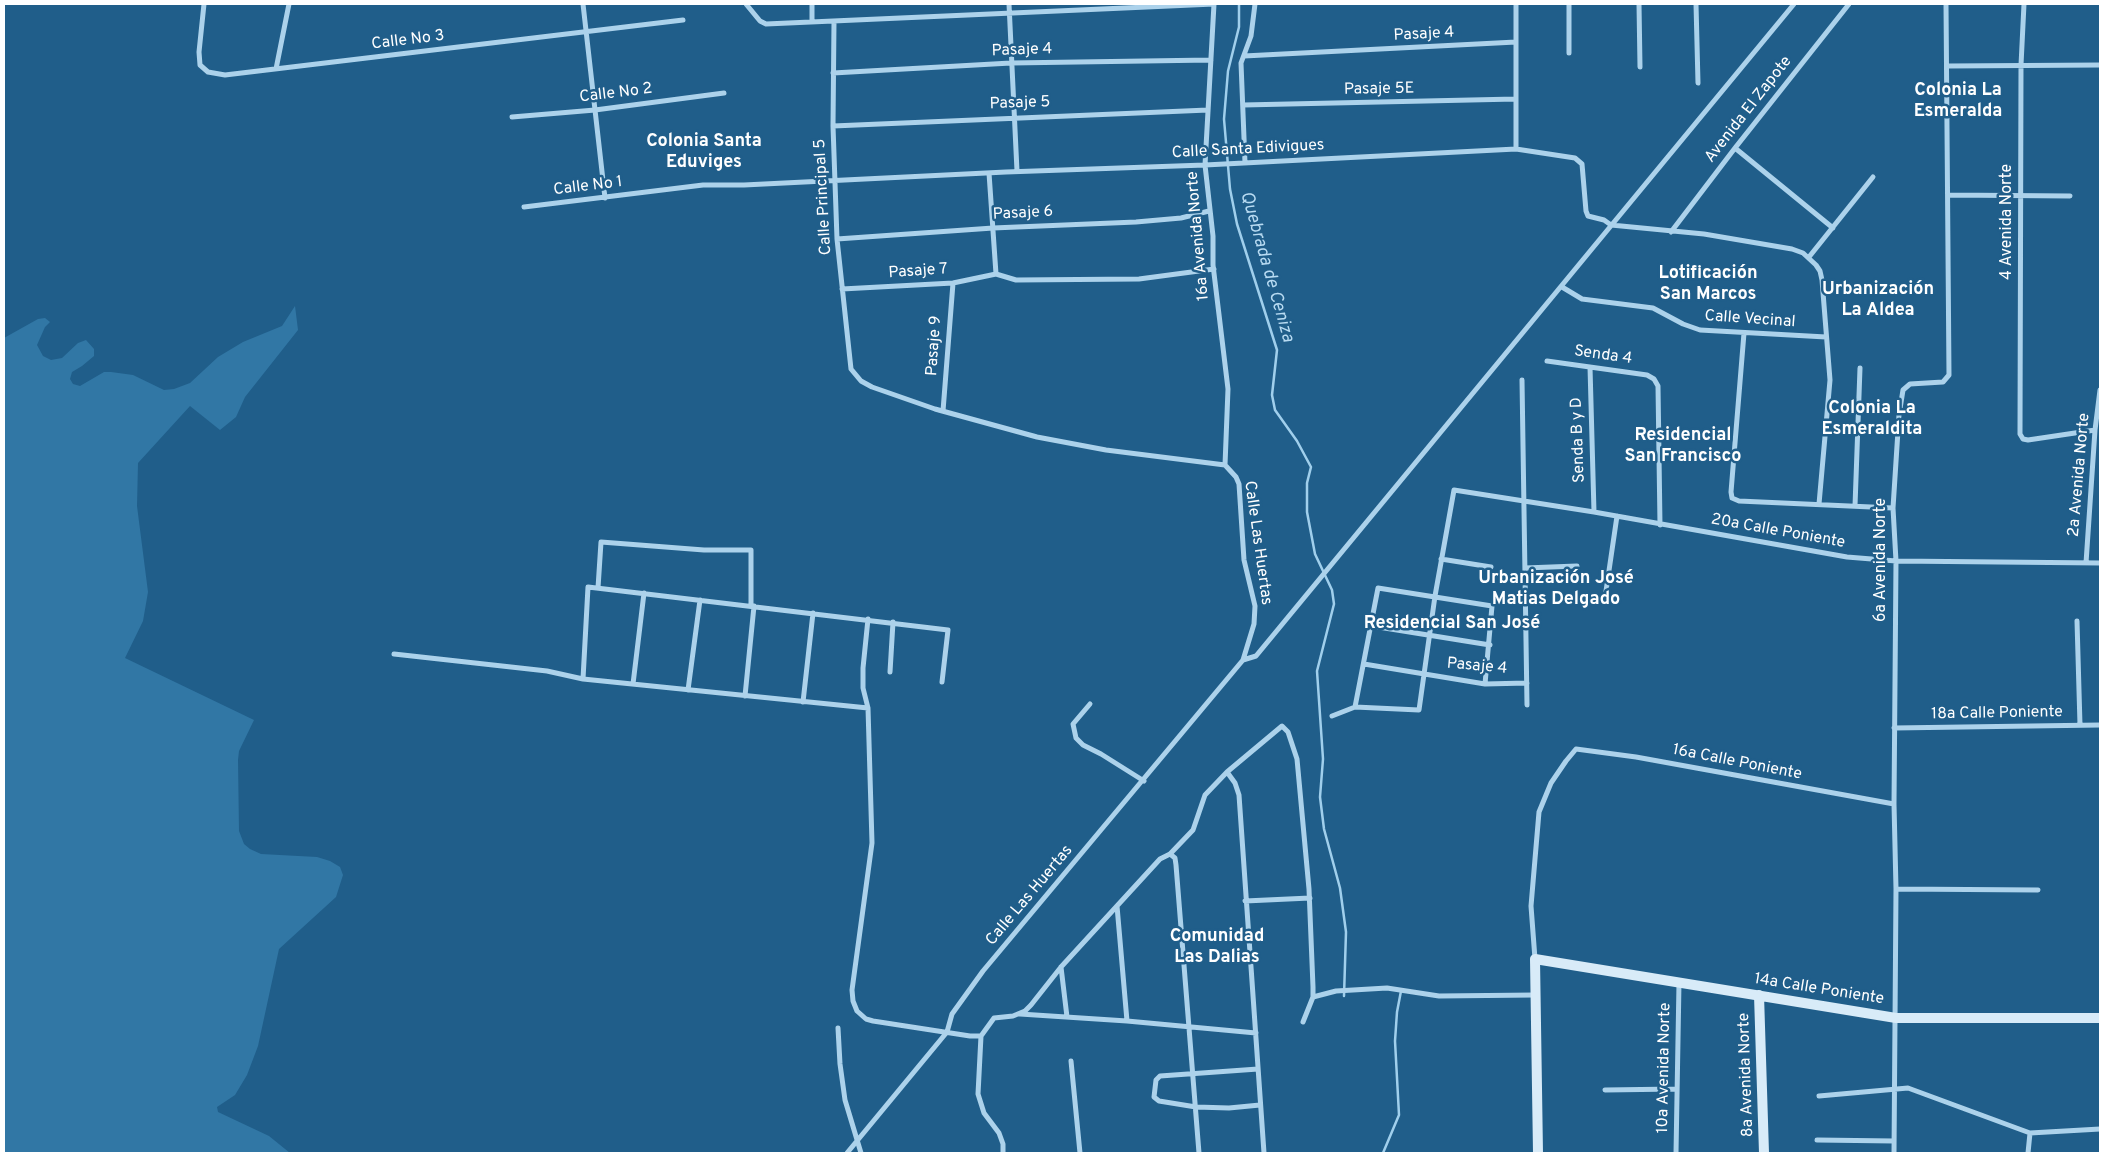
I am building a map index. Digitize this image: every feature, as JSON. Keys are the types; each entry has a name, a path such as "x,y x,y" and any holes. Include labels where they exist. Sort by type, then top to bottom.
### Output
{"street":[{"name":"Calle No 3","path":"204,4 199,61 203,70 226,75 682,20"},
{"path":"276,69 289,4"},
{"path":"583,4 605,198"},
{"path":"746,4 760,21 766,24 1214,4"},
{"path":"812,4 812,22"},
{"path":"1009,4 1017,171"},
{"name":"16a Avenida Norte","path":"1214,4 1204,165 1228,389 1225,465"},
{"path":"1245,163 1241,62 1251,36 1255,4"},
{"path":"1516,4 1516,149"},
{"path":"1569,4 1569,53"},
{"path":"1639,4 1640,66"},
{"path":"1696,4 1698,82"},
{"path":"1243,660 1256,656 1794,4"},
{"name":"Avenida El Zapote","path":"1671,232 1849,4"},
{"name":"6a Avenida Norte","path":"1894,1153 1896,1088 1894,728 1896,561 1893,508 1899,415 1903,390 1910,384 1943,382 1949,375 1946,4"},
{"name":"4 Avenida Norte","path":"2024,4 2020,66 2020,434 2023,439 2028,440 2095,430"},
{"name":"Calle Principal 5","path":"834,22 834,181 837,239 851,369"},
{"name":"Pasaje 4","path":"1244,56 1516,42"},
{"name":"Pasaje 4","path":"833,73 1012,64 1211,60"},
{"path":"1948,66 2100,65"},
{"name":"Calle No 2","path":"512,117 595,110 724,93"},
{"name":"Pasaje 5E","path":"1243,105 1516,99"},
{"name":"Pasaje 5","path":"833,126 1014,116 1208,110"},
{"path":"1735,148 1833,228"},
{"name":"Calle Santa Edivigues","path":"834,181 1516,149 1578,160 1582,164 1588,216 1603,220 1611,225"},
{"path":"990,173 996,274 1016,280 1139,279 1214,269"},
{"path":"1809,257 1873,177"},
{"name":"Calle No 1","path":"524,207 703,185 834,181"},
{"path":"1948,195 2070,196"},
{"name":"Pasaje 6","path":"837,239 993,228 1136,222 1181,218 1209,211"},
{"path":"1611,225 1737,238 1792,249 1809,257 1820,272 1830,380 1830,401 1819,504"},
{"name":"Pasaje 7","path":"842,289 953,283 996,274"},
{"name":"Pasaje 9","path":"943,411 953,283"},
{"name":"Calle Vecinal","path":"1562,287 1582,299 1654,308 1683,324 1700,330 1826,337"},
{"path":"1744,333 1732,498 1739,501 1893,508"},
{"name":"Senda 4","path":"1547,361 1647,375 1654,379 1658,386 1660,525"},
{"name":"Senda B y D","path":"1590,367 1594,512"},
{"path":"1855,506 1860,368"},
{"name":"Calle Las Huertas","path":"847,1153 947,1032 952,1014 983,971 1144,781 1243,660 1254,624 1253,593 1244,560 1239,484 1236,477 1225,465 1106,450 1037,437 943,411 872,387 861,381 851,369"},
{"path":"1522,380 1527,705"},
{"name":"2a Avenida Norte","path":"2086,563 2095,430 2100,390"},
{"name":"20a Calle Poniente","path":"1441,559 1454,490 1594,512 1847,557 1896,561 2100,563"},
{"path":"1606,591 1617,516"},
{"path":"598,588 601,542 676,549 751,550 752,606 745,696"},
{"path":"1332,716 1355,707 1419,710 1441,559 1491,567"},
{"path":"1525,568 1577,566"},
{"path":"583,678 588,587 948,630 942,682"},
{"path":"1355,707 1378,588 1492,606 1485,684"},
{"path":"633,684 644,593"},
{"path":"688,690 700,600"},
{"path":"803,702 813,613"},
{"path":"868,619 863,688 868,708 872,843 852,990 853,1002 857,1011 866,1019 970,1036 981,1036"},
{"path":"890,672 893,622"},
{"path":"2077,622 2080,726"},
{"path":"1372,626 1490,645"},
{"path":"394,654 548,671 583,678 633,684 868,708"},
{"path":"1364,664 1424,674"},
{"name":"Pasaje 4","path":"1424,674 1485,684 1527,683"},
{"path":"1090,704 1073,724 1076,738 1083,745 1144,781"},
{"name":"18a Calle Poniente","path":"1894,728 2100,725"},
{"path":"1018,1014 1032,1005 1061,967 1160,859 1170,854 1193,830 1205,795 1209,789 1282,726 1288,732 1297,758 1301,783 1310,898 1313,997 1303,1022"},
{"name":"16a Calle Poniente","path":"1535,959 1531,906 1539,812 1551,783 1576,749 1636,757 1894,804"},
{"path":"1228,772 1235,783 1239,795 1264,1153"},
{"path":"1170,854 1175,858 1176,865 1191,1028 1199,1153"},
{"path":"1896,889 2038,890"},
{"path":"1245,901 1310,898"},
{"path":"1117,906 1127,1021"},
{"path":"1535,959 1538,1153"},
{"name":"14a Calle Poniente","path":"1535,959 1896,1018 2100,1018"},
{"path":"1061,967 1067,1017"},
{"name":"10a Avenida Norte","path":"1676,1153 1679,983"},
{"path":"1313,997 1336,991 1387,988 1439,996 1535,995"},
{"name":"8a Avenida Norte","path":"1759,995 1764,1153"},
{"path":"1003,1153 1003,1144 999,1134 984,1114 978,1094 981,1036 994,1018 1018,1014 1127,1021 1256,1033"},
{"path":"838,1028 845,1100 861,1153"},
{"path":"1071,1061 1080,1153"},
{"path":"1258,1069 1160,1076 1156,1080 1154,1097 1159,1101 1196,1107 1228,1108 1260,1105"},
{"path":"1819,1096 1896,1088 1916,1089 2030,1133 2100,1129"},
{"path":"1605,1090 1677,1089"},
{"path":"2028,1153 2030,1133"},
{"path":"1817,1140 1894,1141"}],"shaded area":[{"path":"295,306 298,330 245,397 236,417 220,430 190,406 138,463 137,506 148,592 143,621 125,658 254,720 239,751 238,760 239,831 244,844 261,854 317,857 330,861 340,867 343,875 336,897 279,949 258,1046 247,1075 235,1095 217,1107 218,1112 269,1136 290,1153 4,1153 4,338 38,319 45,318 50,322 45,327 37,345 43,356 51,360 62,358 78,343 86,340 94,349 94,356 72,372 70,379 73,384 80,386 104,372 111,372 133,375 164,390 174,389 190,383 218,357 243,342 282,326"}],"waterway":[{"name":"Quebrada de Ceniza","path":"1239,4 1239,27 1228,71 1224,119 1230,189 1237,224 1277,350 1272,395 1275,410 1297,441 1311,467 1307,483 1307,512 1315,554 1332,590 1334,604 1317,671 1323,759 1320,797 1324,829 1340,888 1346,932 1344,996"},
{"name":"Quebrada de Ceniza","path":"1383,1153 1399,1115 1395,1041 1401,991"}],"district":[{"name":"Colonia La Esmeralda","path":"1958,101"},
{"name":"Colonia Santa Eduviges","path":"704,152"},
{"name":"Lotificación San Marcos","path":"1708,284"},
{"name":"Urbanización La Aldea","path":"1878,300"},
{"name":"Colonia La Esmeraldita","path":"1872,419"},
{"name":"Residencial San Francisco","path":"1683,446"},
{"name":"Urbanización José Matias Delgado","path":"1556,589"},
{"name":"Residencial San José","path":"1452,624"},
{"name":"Comunidad Las Dalias","path":"1217,948"}]}
